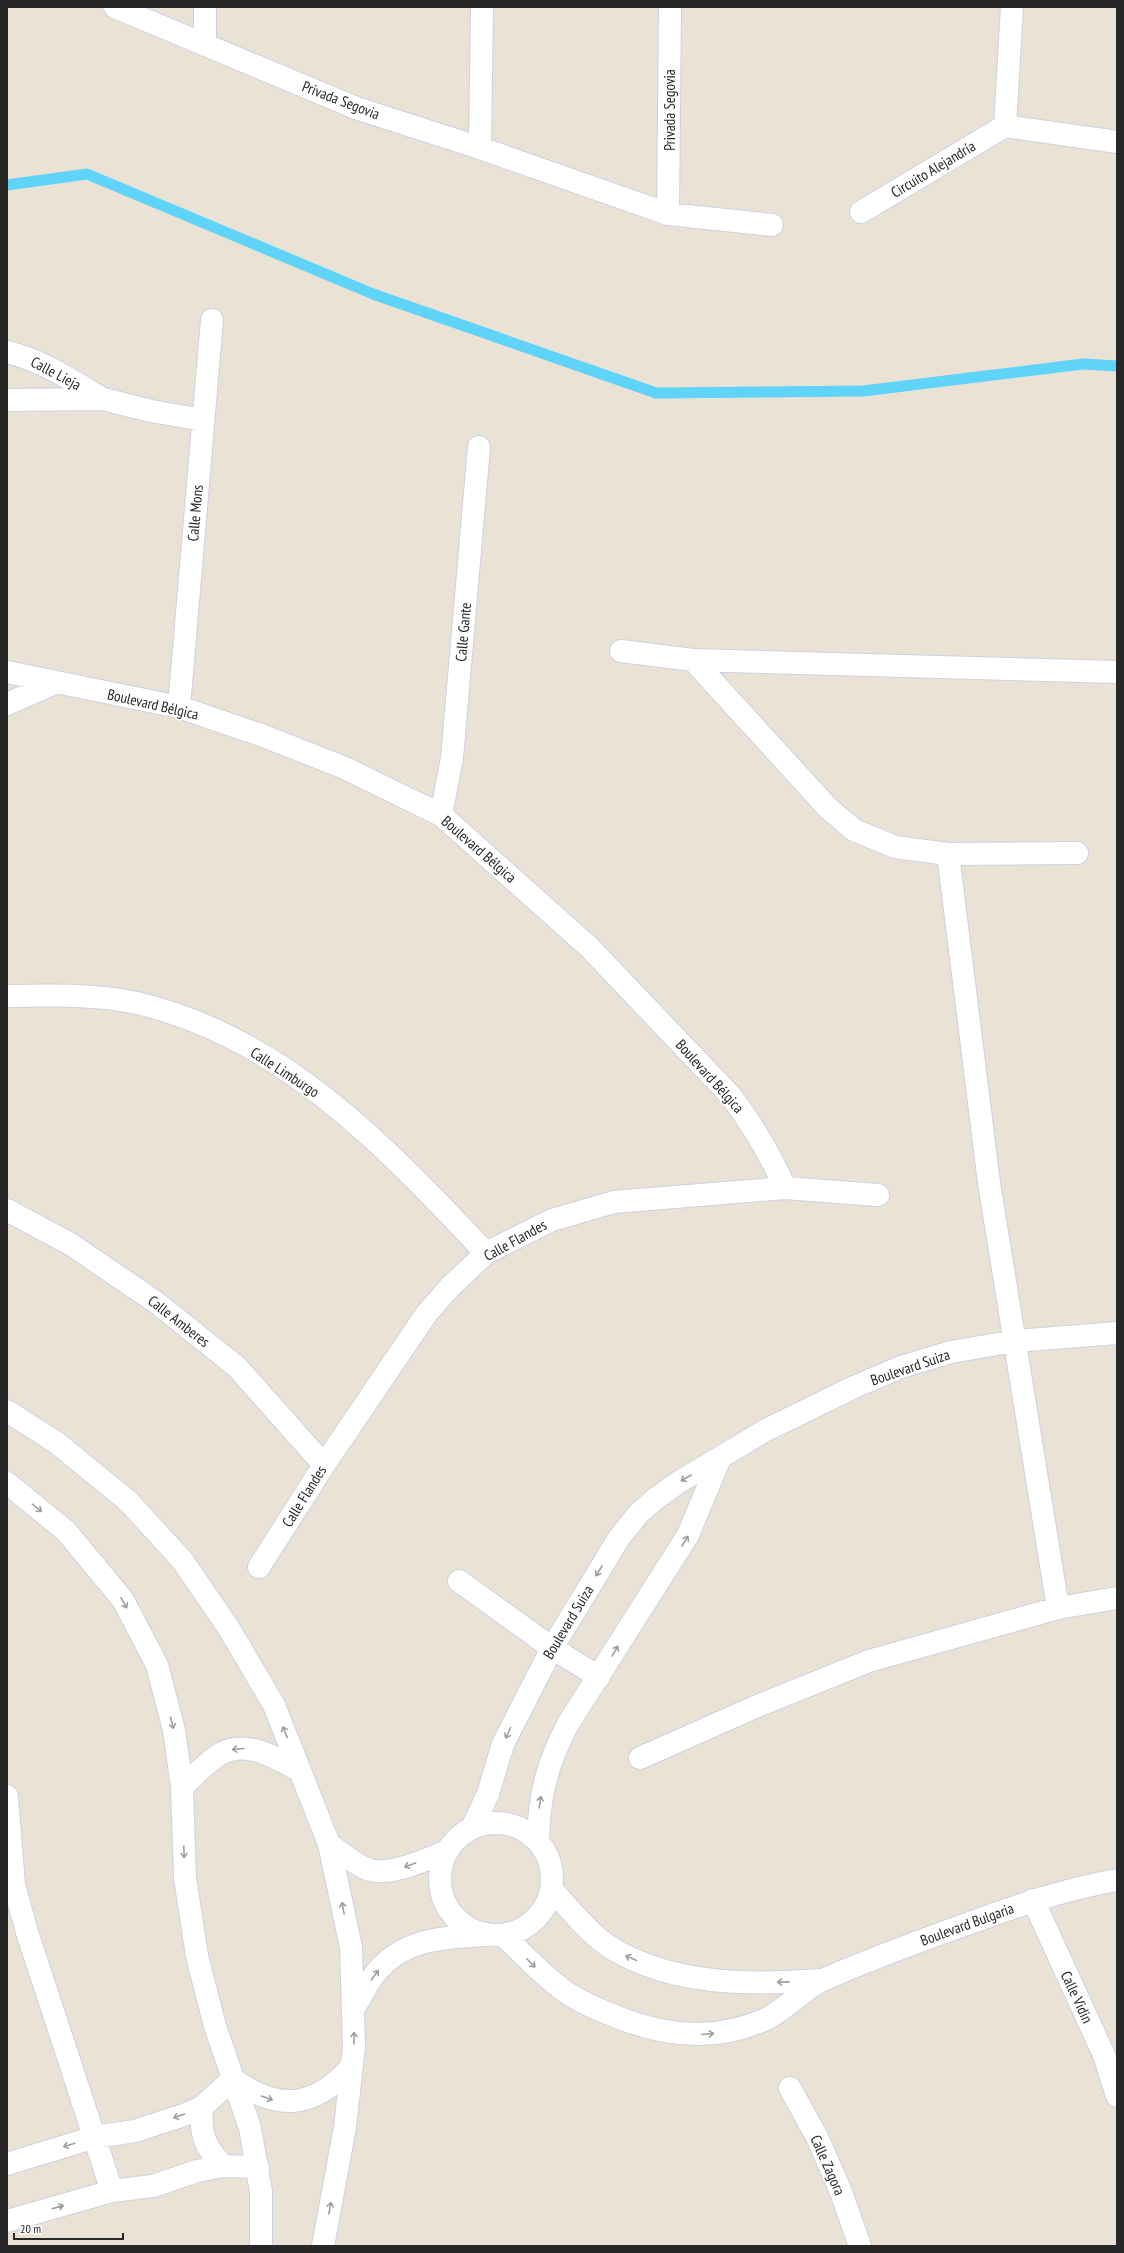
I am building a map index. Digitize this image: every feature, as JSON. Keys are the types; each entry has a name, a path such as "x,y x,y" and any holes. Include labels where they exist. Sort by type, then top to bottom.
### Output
{"street":[{"name":"Privada Segovia","path":"115,7 356,108 480,148 668,214 772,225"},
{"path":"205,7 205,45"},
{"path":"480,148 482,7"},
{"name":"Privada Segovia","path":"668,214 670,7"},
{"path":"1012,7 1005,126 1117,142"},
{"name":"Circuito Alejandría","path":"861,212 1005,126"},
{"name":"Calle Mons","path":"179,707 202,420 212,320"},
{"name":"Calle Lieja","path":"7,352 20,355 48,367 103,399"},
{"name":"Calle Lieja","path":"7,400 103,399 152,411 202,420"},
{"name":"Calle Gante","path":"441,815 452,758 479,447"},
{"path":"621,651 693,660 1117,672"},
{"path":"693,660 828,808 854,830 895,847 948,854 1077,853"},
{"name":"Boulevard Bélgica","path":"7,672 55,683 179,707 261,735 345,768 441,815 589,947 730,1095 751,1121 768,1150 785,1188"},
{"path":"7,704 55,683"},
{"path":"948,854 990,1183 1058,1608"},
{"name":"Calle Limburgo","path":"7,996 62,994 136,1003 205,1025 272,1060 341,1110 406,1168 486,1253"},
{"name":"Calle Flandes","path":"259,1567 324,1465 427,1313 450,1287 486,1253 552,1220 614,1202 785,1188 878,1195"},
{"name":"Calle Amberes","path":"7,1210 72,1245 157,1303 219,1352 237,1367 324,1465"},
{"name":"Boulevard Suiza","path":"472,1828 488,1794 503,1744 552,1648 619,1538 638,1514 655,1499 679,1482 766,1430 834,1397 902,1367 951,1352 1015,1340 1117,1333"},
{"path":"7,1411 57,1443 128,1501 182,1560 228,1627 274,1705 329,1844 351,1947 354,2047 350,2068 345,2127 323,2246"},
{"path":"538,1840 542,1792 548,1769 568,1724 688,1535 720,1458"},
{"path":"7,1483 66,1531 123,1600 157,1665 174,1730 182,1787 185,1878 197,1956 214,2026 250,2128 258,2167 262,2220 261,2246"},
{"path":"459,1581 552,1648 599,1677"},
{"path":"640,1758 755,1707 869,1661 1058,1608 1117,1598"},
{"path":"182,1787 217,1756 229,1750 246,1749 264,1752 300,1771"},
{"path":"7,1796 14,1885 27,1932 112,2191"},
{"path":"354,2008 375,1974 391,1958 413,1946 434,1939 494,1935 520,1931 535,1921 545,1907 552,1890 552,1873 548,1855 538,1840 524,1830 507,1824 489,1823 472,1828 458,1838 447,1851 441,1868 440,1886 445,1903 455,1918 469,1929 494,1935"},
{"path":"329,1844 357,1864 372,1870 386,1870 405,1867 447,1851"},
{"name":"Boulevard Bulgaria","path":"494,1935 565,1991 594,2007 646,2028 670,2033 692,2035 736,2030 766,2019 822,1980 915,1943 1033,1900 1117,1880"},
{"name":"Boulevard Bulgaria","path":"552,1890 593,1932 613,1949 668,1972 740,1982 822,1980"},
{"name":"Calle Vidin","path":"1033,1900 1104,2056 1117,2096"},
{"path":"233,2079 252,2092 273,2100 295,2101 316,2096 335,2084 350,2068"},
{"path":"7,2164 95,2137 135,2131 202,2107 233,2079"},
{"name":"Calle Zagora","path":"790,2088 818,2139 841,2192 860,2246"},
{"path":"202,2107 201,2124 204,2141 212,2156 224,2166"},
{"path":"7,2221 112,2191 152,2186 197,2171 224,2166 258,2167"}],"waterway":[{"path":"7,185 87,174 373,294 656,393 863,391 1083,364 1117,366"}]}
